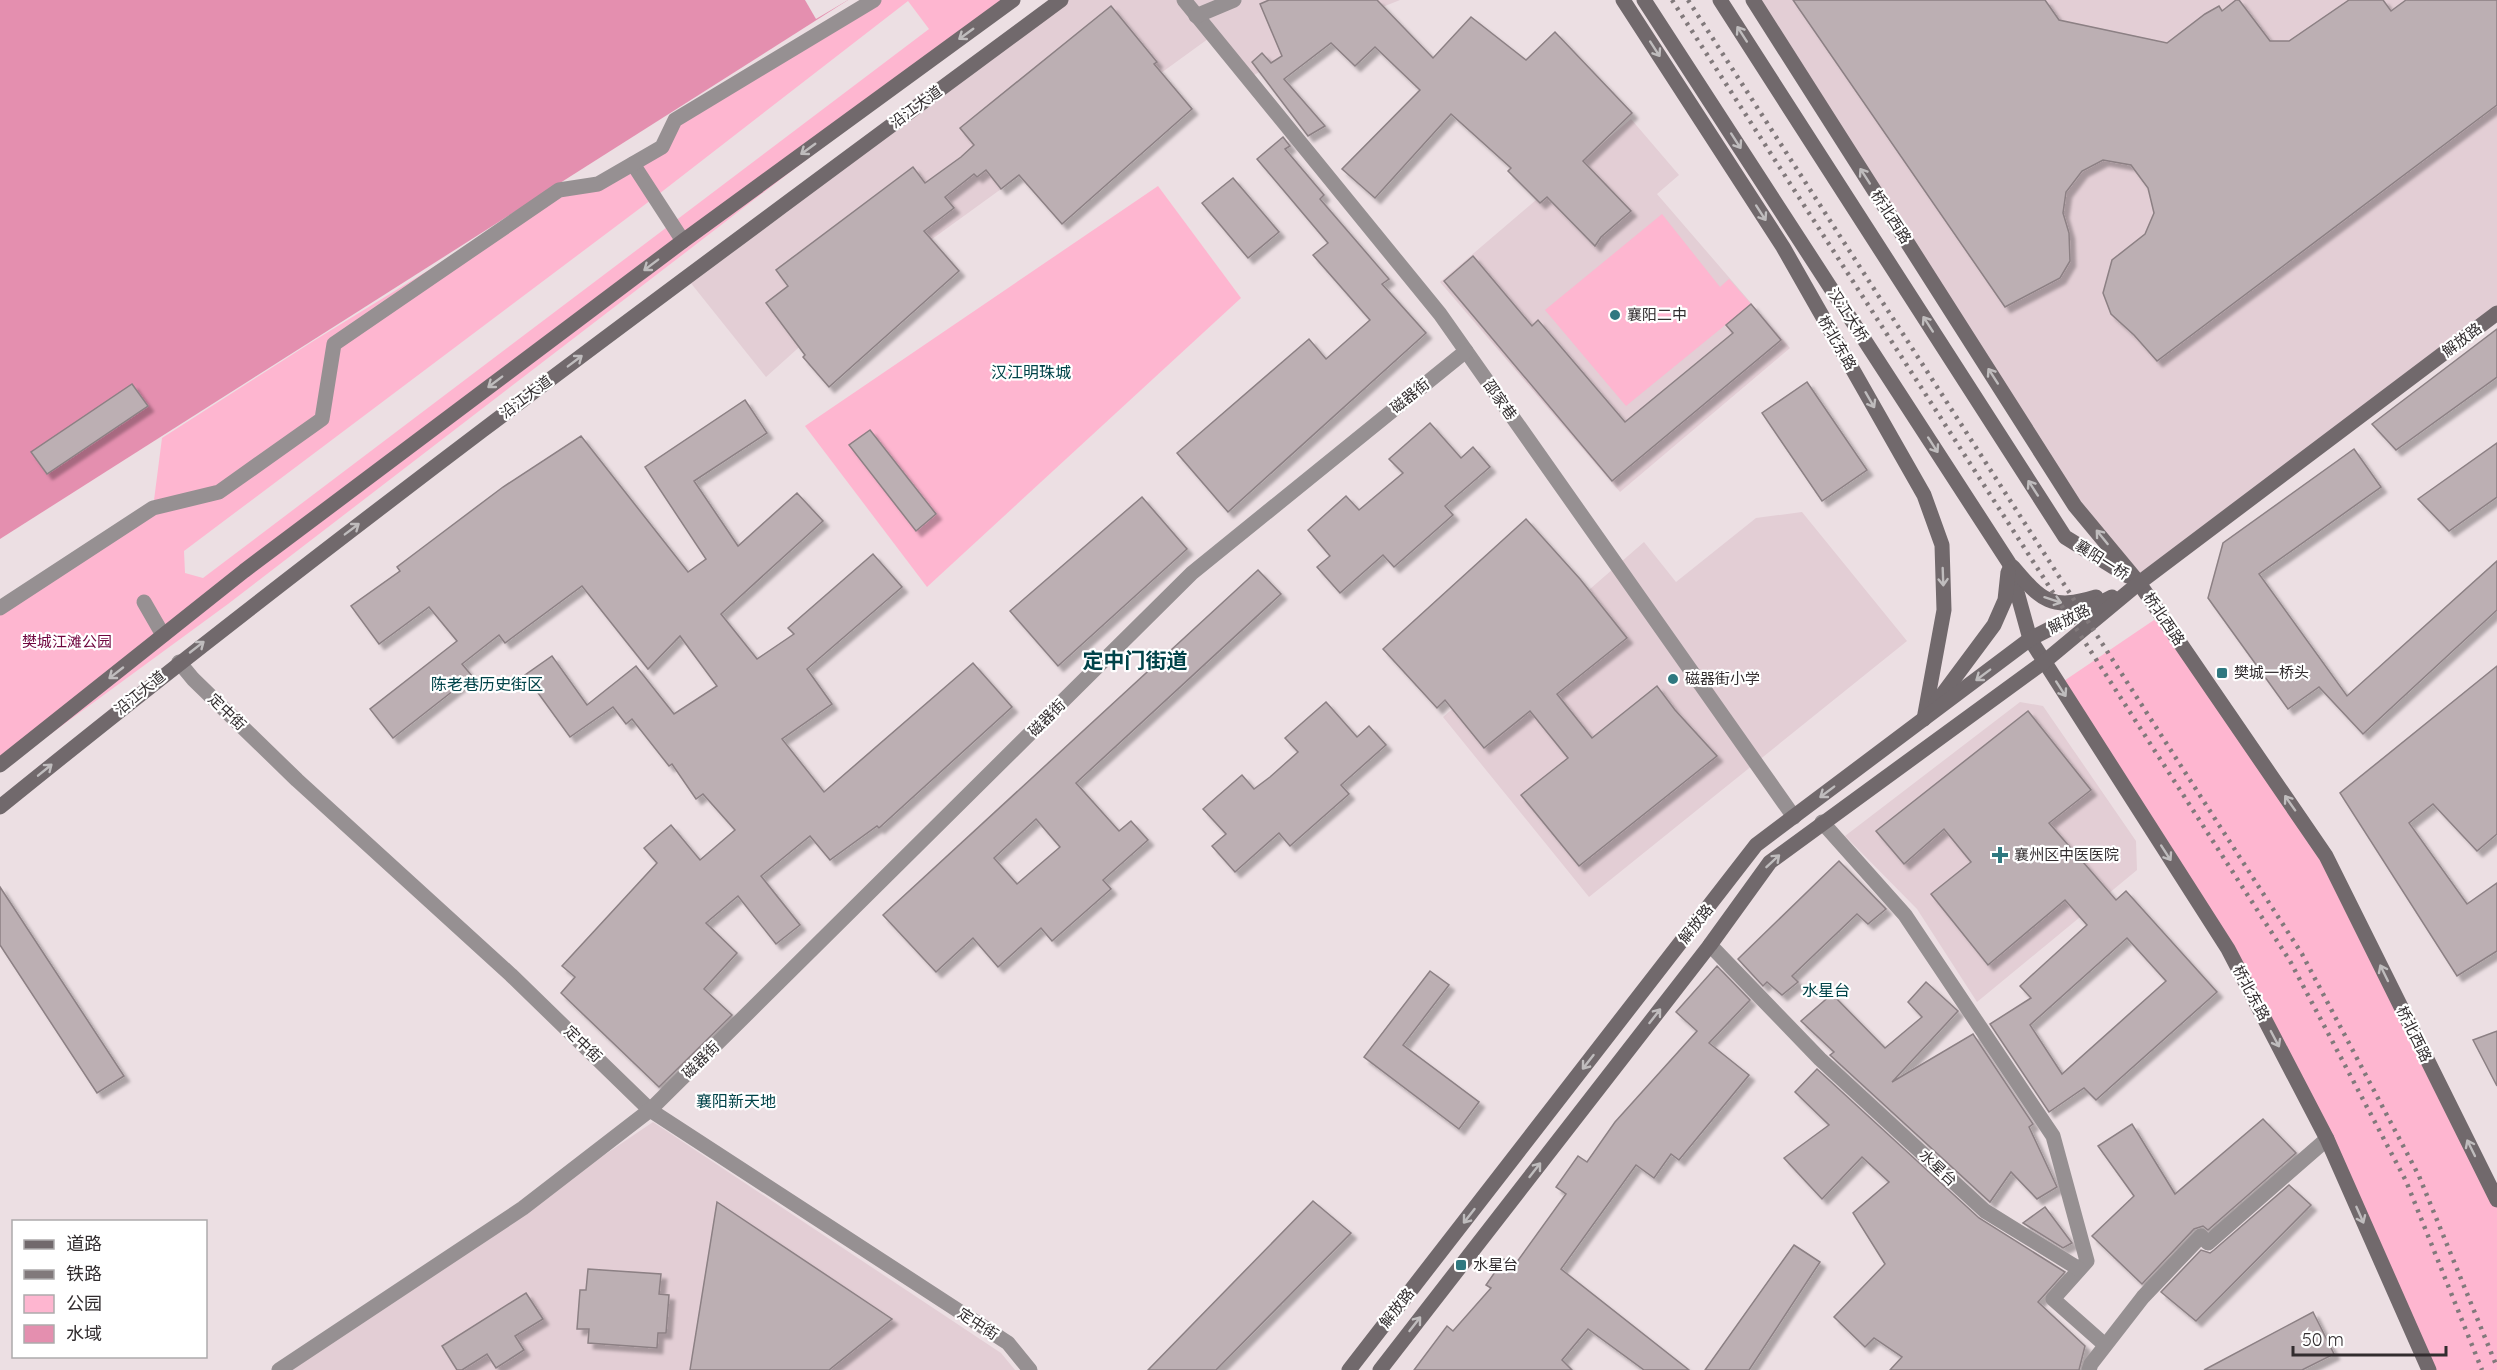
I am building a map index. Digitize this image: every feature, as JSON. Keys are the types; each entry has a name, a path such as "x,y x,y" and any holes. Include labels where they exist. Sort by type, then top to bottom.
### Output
{"main road":[{"name":"沿江大道","path":"0,765 244,571 682,241 1013,0"},
{"name":"沿江大道","path":"0,807 179,662 677,284 1061,0"},
{"name":"桥北东路","path":"1623,0 1783,247 1924,495 1942,544 1944,610 1924,719"},
{"name":"汉江大桥","path":"1644,0 2009,563 2030,639"},
{"name":"襄阳一桥","path":"1720,0 2065,537 2139,583"},
{"name":"桥北西路","path":"1753,0 2075,506 2139,583 2326,856 2497,1200"},
{"name":"解放路","path":"1380,1370 1710,945 1770,862 2044,662 2139,583 2497,313"},
{"path":"1924,719 1994,625 2005,600 2009,563"},
{"path":"2009,563 2034,592 2049,601 2071,605 2139,583"},
{"name":"解放路","path":"1349,1370 1756,845 2030,639 2139,583"},
{"name":"桥北东路","path":"2030,639 2228,949 2327,1139 2429,1370"}],"street":[{"path":"0,608 153,508 219,492 322,419 334,344 559,190 598,184 662,147 675,120 874,0"},
{"name":"邵家巷","path":"1184,0 1440,314 1794,817"},
{"path":"1196,16 1234,0"},
{"path":"633,164 682,241"},
{"name":"磁器街","path":"279,1370 523,1208 650,1110 1192,573 1466,351"},
{"path":"144,602 163,635"},
{"name":"定中街","path":"179,662 193,679 297,780 511,975 650,1110 1008,1343 1030,1370"},
{"path":"1822,822 1905,915 2053,1136 2087,1261 2053,1299 2105,1345"},
{"name":"水星台","path":"1710,945 1820,1059 1985,1210 2079,1269"},
{"path":"2089,1370 2105,1345 2143,1296 2201,1236 2208,1243 2327,1139"}],"shaded area":[{"path":"1061,0 1400,0 1355,18 1247,79 1212,36 866,287 766,377 686,277"},
{"path":"1750,0 2497,0 2497,313 2139,583 2096,529"},
{"name":"襄阳二中","path":"1631,119 1679,175 1657,194 1790,348 1620,492 1440,282"},
{"name":"磁器街小学","path":"1802,512 1907,641 1589,897 1443,717 1644,542 1676,582 1756,518"},
{"name":"襄州区中医医院","path":"2020,702 2043,706 2136,841 2137,870 1977,1002 1917,909 1845,836"},
{"path":"653,1122 1001,1353 1015,1370 287,1370"}],"green space":[{"name":"樊城江滩公园","path":"874,0 1014,0 228,604 0,771 0,608 153,508 162,438 315,340 559,190 598,184 662,147 675,120","holes":["908,1 929,29 203,578 185,573 184,551 655,197"]},
{"path":"1158,186 1241,298 927,587 805,426"},
{"path":"1662,214 1720,287 1729,279 1751,304 1626,406 1545,310"},
{"path":"2154,620 2174,634 2323,850 2497,1201 2497,1370 2429,1370 2327,1139 2228,949 2058,685"}],"water":[{"path":"0,0 848,0 0,539"}],"pier":[{"path":"805,0 848,0 816,19"}],"building":[{"path":"1269,0 1377,0 1433,58 1471,17 1526,60 1555,32 1632,113 1583,161 1631,211 1601,237 1595,246 1547,197 1540,203 1508,171 1511,168 1451,114 1375,198 1342,169 1420,90 1375,47 1355,66 1331,43 1284,79 1325,126 1308,136 1252,62 1262,53 1271,63 1282,56 1260,4"},
{"path":"1793,0 2045,0 2059,20 2167,43 2205,14 2219,6 2222,11 2236,0 2239,0 2270,41 2289,41 2349,0 2383,0 2391,11 2406,0 2497,0 2497,105 2157,361 2111,314 2103,293 2112,260 2145,234 2154,213 2148,188 2131,165 2103,160 2082,171 2066,192 2063,213 2069,233 2070,261 2060,278 2005,307"},
{"path":"1111,6 1157,62 1154,64 1192,109 1062,224 1019,175 1001,189 986,170 977,177 974,174 945,197 954,208 924,231 959,271 829,387 803,357 805,355 766,303 788,286 776,270 913,167 925,183 961,157 974,145 960,128"},
{"path":"1283,137 1290,146 1285,149 1324,195 1320,199 1389,279 1382,284 1426,333 1228,512 1177,453 1309,339 1326,359 1370,320 1313,255 1328,243 1257,159"},
{"path":"1233,178 1279,232 1248,258 1202,203"},
{"path":"1473,256 1532,326 1538,320 1625,422 1733,333 1726,325 1751,304 1781,340 1612,481 1444,281"},
{"path":"2497,329 2497,377 2396,450 2372,424"},
{"path":"1807,382 1867,470 1822,501 1762,413"},
{"path":"132,384 148,406 47,474 31,452"},
{"path":"745,400 767,433 694,481 738,546 797,493 823,521 721,614 757,659 794,634 788,628 873,554 902,587 807,669 832,704 782,739 824,792 973,663 1012,707 879,828 877,826 830,860 810,836 761,876 800,925 776,944 738,896 706,923 737,953 704,989 732,1015 659,1087 561,993 575,977 562,966 657,863 644,848 671,825 700,860 735,830 703,794 696,799 672,764 669,766 632,719 626,724 613,707 570,737 525,675 552,656 587,705 636,666 674,714 717,686 680,636 648,669 582,586 505,643 499,635 462,664 472,676 393,738 370,709 457,641 429,607 379,644 351,606 400,571 397,567 503,487 581,436 688,572 706,559 645,467"},
{"path":"1430,423 1461,458 1473,447 1490,467 1445,506 1453,515 1394,567 1383,555 1340,593 1317,567 1330,556 1308,530 1346,496 1359,510 1403,473 1389,459"},
{"path":"870,430 936,514 916,531 849,445"},
{"path":"2497,443 2497,497 2449,531 2418,499"},
{"path":"2354,449 2381,487 2259,574 2347,696 2497,561 2497,610 2363,734 2319,687 2288,709 2208,598 2223,543"},
{"path":"1142,497 1187,549 1058,666 1010,611"},
{"path":"1526,519 1580,579 1627,638 1557,694 1592,738 1657,686 1675,710 1717,756 1579,866 1521,795 1568,758 1530,711 1484,748 1445,700 1437,708 1383,649"},
{"path":"1258,570 1281,594 1076,783 1119,831 1131,821 1148,840 1103,880 1111,889 1052,941 1041,928 998,967 973,938 936,972 883,915","holes":["1036,819 1060,847 1017,884 994,858"]},
{"path":"2497,666 2497,834 2477,851 2433,804 2409,823 2467,904 2497,883 2497,951 2457,976 2340,793"},
{"path":"1326,702 1357,737 1369,726 1386,745 1341,785 1349,794 1290,846 1279,833 1235,872 1212,846 1226,834 1203,809 1242,775 1254,789 1270,777 1298,752 1285,738"},
{"name":"襄州区中医医院","path":"2028,711 2091,790 2049,823 2116,900 2126,891 2217,992 2096,1100 2084,1088 2049,1112 1990,1024 2031,998 2020,986 2087,925 2065,900 1988,965 1931,894 1971,862 1944,829 1904,864 1876,831","holes":["2127,938 2166,981 2062,1074 2030,1025"]},
{"path":"1839,861 1886,909 1868,924 1857,914 1792,976 1798,982 1782,995 1767,982 1763,986 1738,959"},
{"path":"0,887 124,1076 97,1093 0,945"},
{"path":"1717,966 1750,1000 1709,1043 1749,1075 1679,1160 1671,1154 1654,1178 1636,1165 1561,1269 1689,1370 1644,1370 1588,1329 1562,1360 1572,1370 1414,1370 1447,1326 1453,1331 1491,1288 1486,1285 1504,1259 1514,1266 1566,1194 1556,1187 1578,1156 1587,1162 1615,1122 1697,1031 1676,1012"},
{"path":"1430,971 1449,985 1403,1045 1479,1102 1459,1129 1364,1057"},
{"path":"1926,982 1958,1011 1892,1082 1973,1034 2033,1124 2029,1127 2057,1187 2037,1199 2011,1172 1990,1202 1830,1055 1834,1052 1801,1021 1832,994 1885,1048 1922,1017 1908,1002"},
{"path":"2497,1031 2497,1086 2473,1040"},
{"path":"1817,1069 1979,1218 2065,1272 2038,1302 2085,1346 2079,1370 1890,1370 1902,1357 1874,1338 1865,1347 1834,1317 1885,1264 1853,1213 1889,1182 1862,1157 1822,1199 1784,1158 1829,1125 1795,1092"},
{"path":"2263,1119 2296,1153 2208,1230 2203,1226 2194,1229 2142,1284 2092,1236 2134,1196 2098,1146 2132,1124 2175,1194"},
{"path":"2289,1185 2311,1205 2196,1321 2161,1292 2201,1250 2210,1253"},
{"path":"1313,1201 1351,1233 1216,1370 1148,1370"},
{"path":"717,1202 892,1319 829,1370 690,1370"},
{"path":"2045,1207 2072,1243 2063,1248 2023,1223"},
{"path":"1794,1245 1820,1262 1749,1370 1705,1370"},
{"path":"588,1269 661,1274 659,1294 669,1295 666,1333 658,1333 657,1348 588,1343 589,1329 577,1329 580,1290 586,1290"},
{"path":"526,1293 543,1319 515,1336 524,1350 496,1368 487,1354 462,1370 457,1370 442,1346"},
{"path":"2313,1312 2334,1354 2302,1370 2204,1370"}],"railway":[{"path":"1672,0 2290,961 2406,1181 2482,1370"},
{"path":"1688,0 2302,954 2419,1176 2497,1367"}],"place":[{"name":"襄阳二中","path":"1615,315"},
{"name":"樊城一桥头","path":"2222,673"},
{"name":"磁器街小学","path":"1673,679"},
{"name":"襄州区中医医院","path":"2000,855"},
{"name":"水星台","path":"1461,1265"}],"district":[{"name":"汉江明珠城","path":"1031,372"},
{"name":"定中门街道","path":"1135,661"},
{"name":"陈老巷历史街区","path":"487,684"},
{"name":"水星台","path":"1826,990"},
{"name":"襄阳新天地","path":"736,1101"}]}
